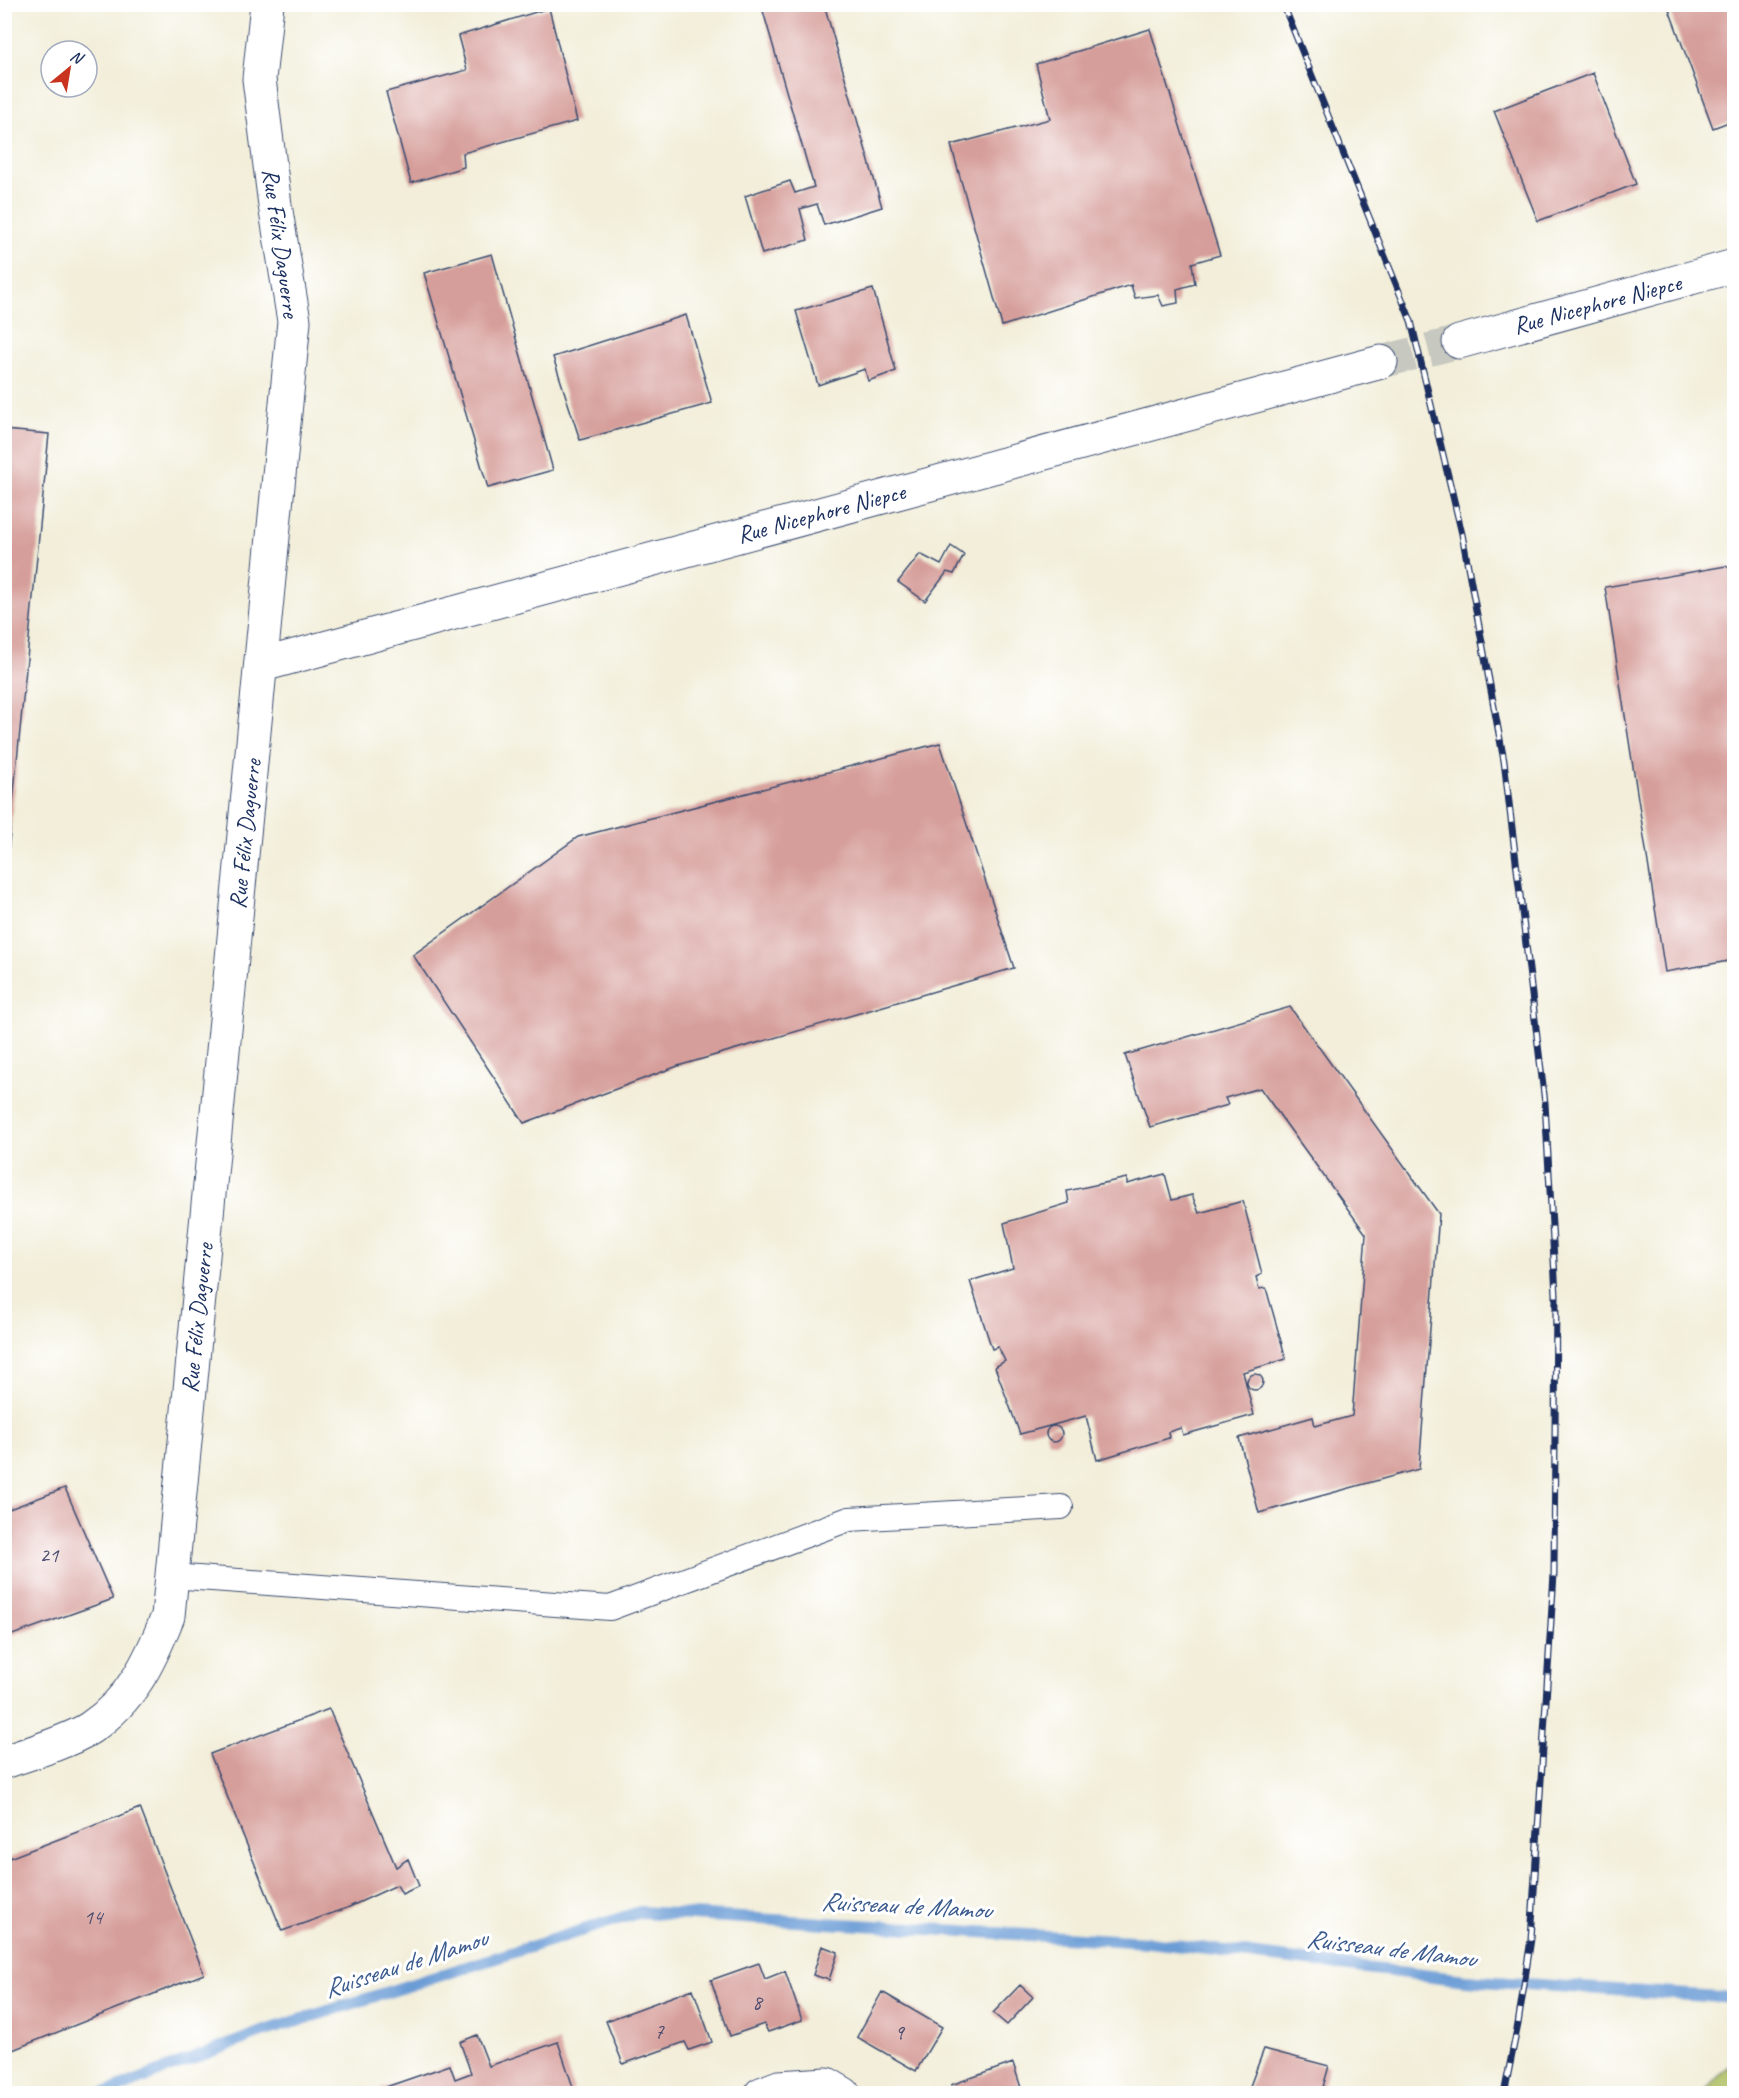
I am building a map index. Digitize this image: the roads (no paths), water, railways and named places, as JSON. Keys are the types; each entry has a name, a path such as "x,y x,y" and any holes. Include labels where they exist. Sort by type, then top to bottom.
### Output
{"street":[{"name":"Rue Félix Daguerre","path":"4,1762 89,1729 124,1699 150,1662 168,1616 294,321 275,206 259,79 267,4"},
{"name":"Rue Nicephore Niepce","path":"1459,342 1734,266"},
{"name":"Rue Nicephore Niepce","path":"262,665 1381,362"},
{"path":"774,2092 827,2084 844,2094"}],"lane":[{"path":"171,1576 610,1608 849,1519 1060,1507"}],"waterway":[{"name":"Ruisseau de Mamou","path":"102,2094 259,2033 640,1912 1149,1942 1465,1980 1734,1998"}],"tunnel":[{"path":"1381,362 1459,342"}],"railway":[{"path":"1283,4 1411,321 1462,534 1504,761 1545,1103 1556,1295 1554,1574 1531,1939 1504,2094"}]}
